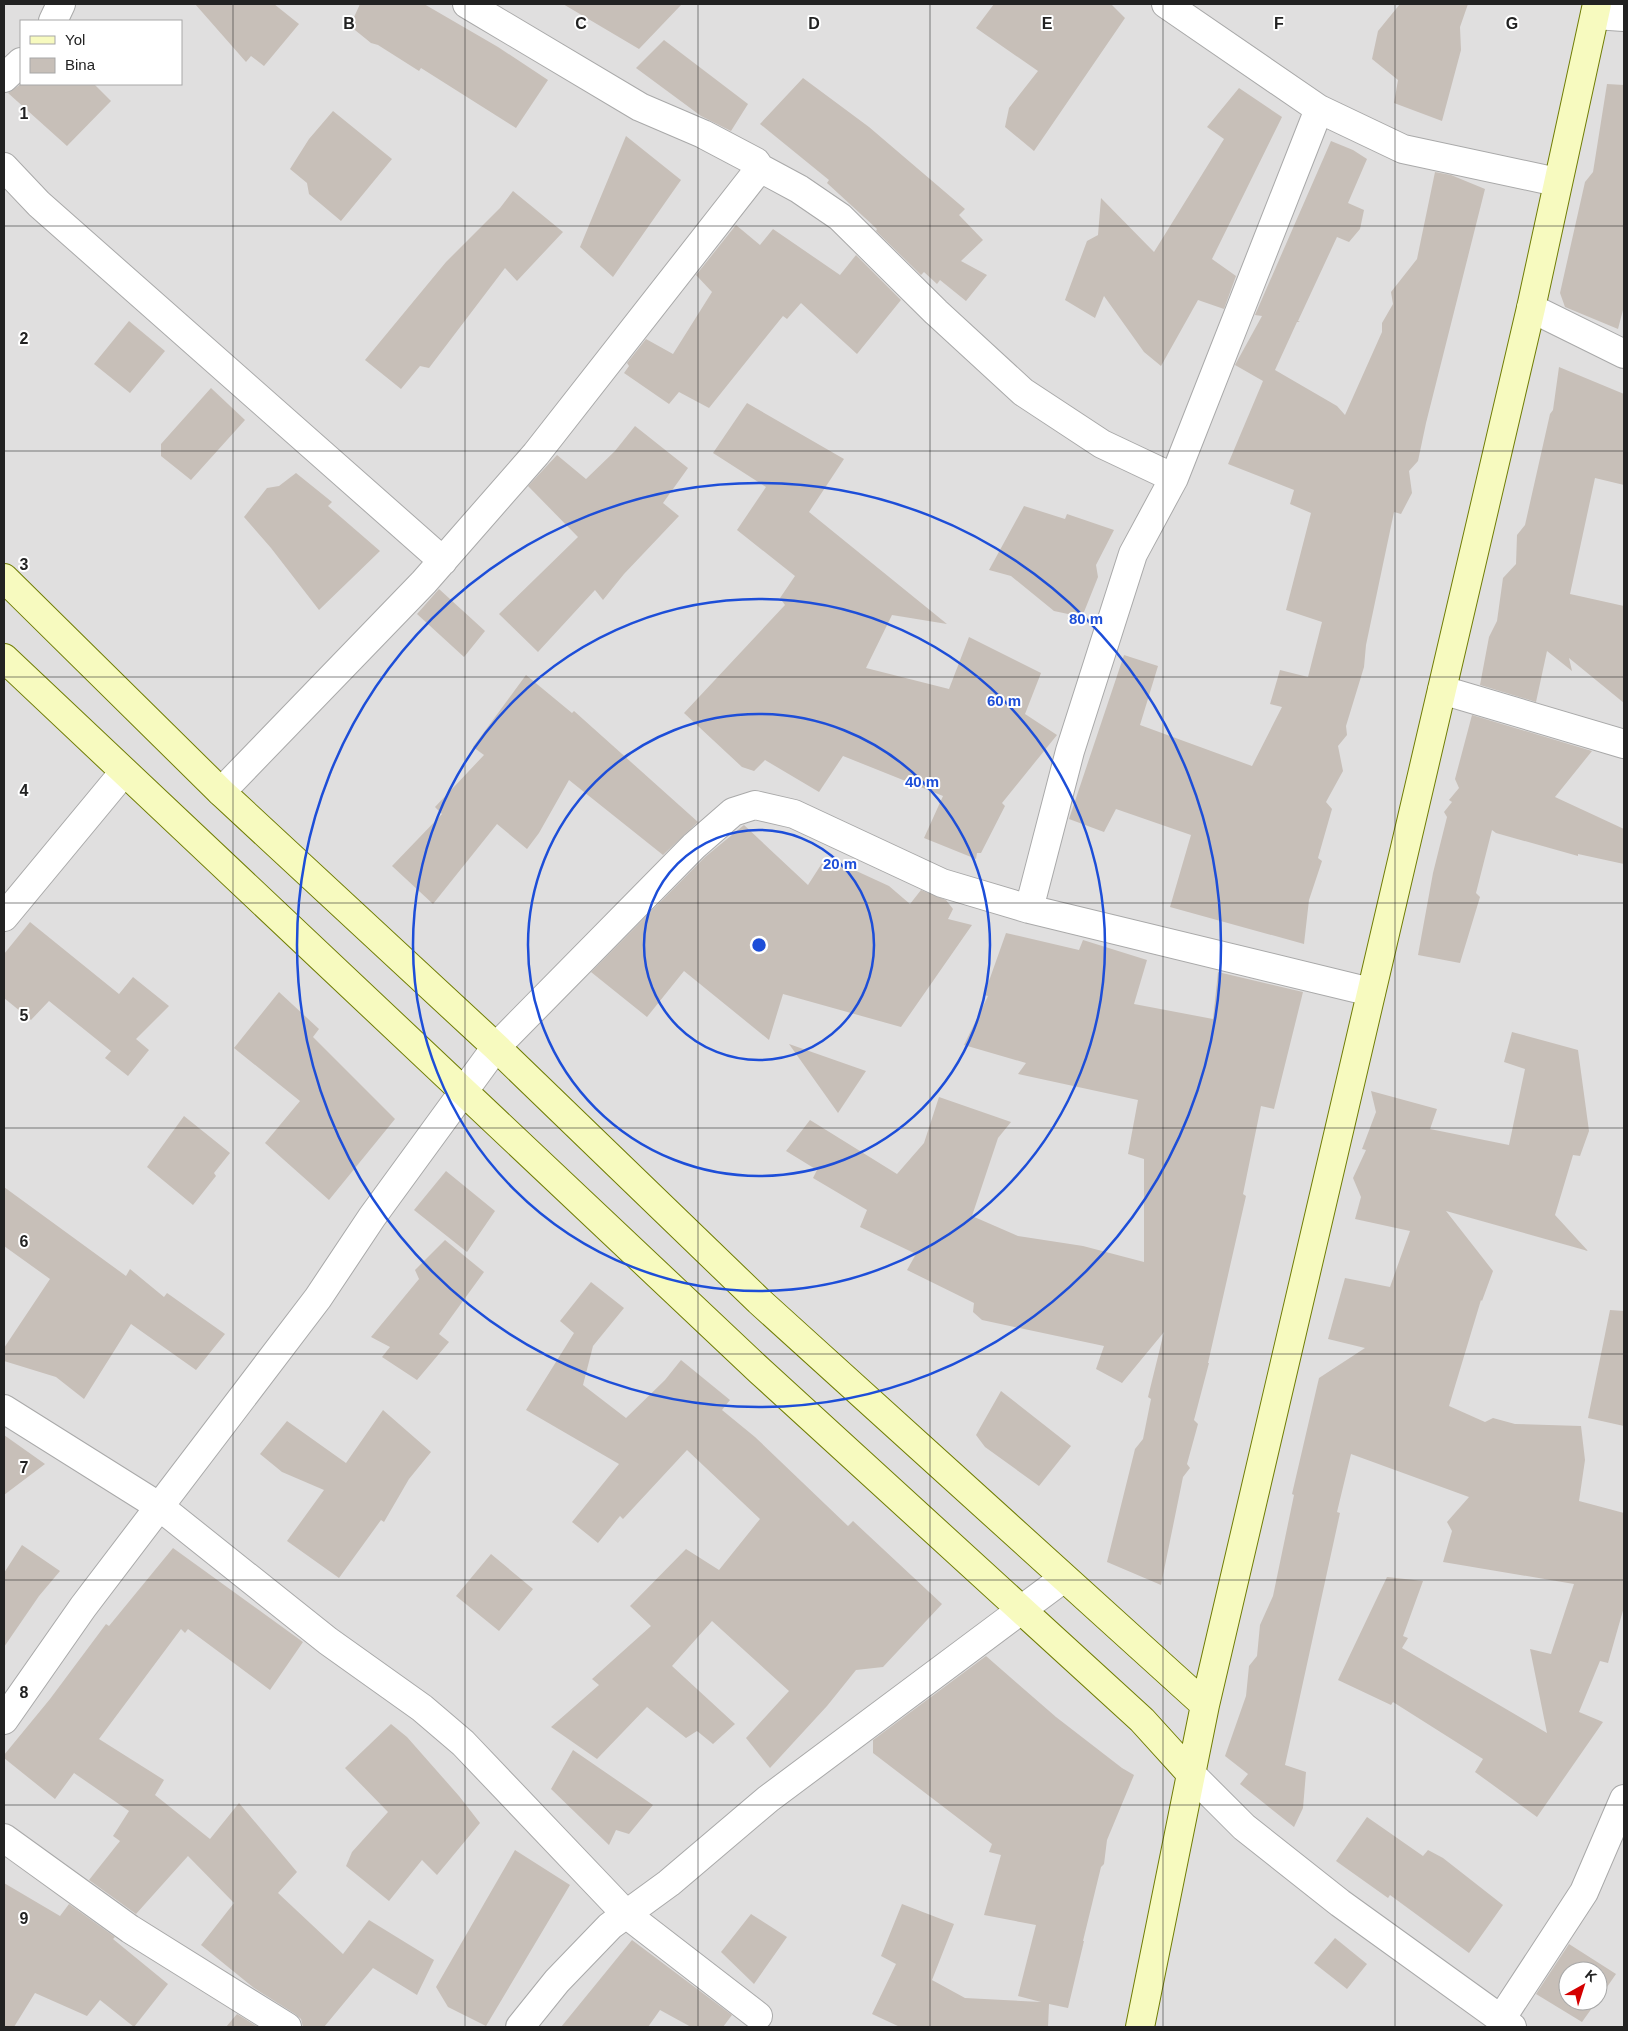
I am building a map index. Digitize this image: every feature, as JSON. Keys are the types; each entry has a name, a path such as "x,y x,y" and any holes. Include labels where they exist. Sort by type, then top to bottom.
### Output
{"street":[{"path":"53,20 61,4"},
{"path":"468,4 640,107 703,134 756,162 760,168 798,189 840,217 936,312 1023,392 1102,444 1174,478"},
{"path":"1166,4 1319,109 1403,149 1557,182"},
{"path":"1140,2027 1205,1705 1531,308 1596,9 1624,17"},
{"path":"4,78 20,63"},
{"path":"1029,909 1070,751 1133,554 1174,478 1319,109"},
{"path":"4,167 39,204 443,561"},
{"path":"221,792 424,582 536,454 760,168"},
{"path":"1531,308 1624,354"},
{"path":"4,578 221,792 496,1047 759,1302 1205,1705"},
{"path":"4,658 760,1371 1142,1720 1191,1774 1244,1827 1340,1902 1507,2023 1619,1831 1624,1799"},
{"path":"1442,690 1624,744"},
{"path":"4,917 124,772"},
{"path":"4,1720 83,1607 318,1298 372,1218 496,1047 694,846 733,812 755,805 794,814 942,883 1029,909 1371,992"},
{"path":"4,1408 160,1507 328,1641 422,1708 463,1743 626,1914 758,2016"},
{"path":"520,2027 557,1981 610,1926 669,1883 768,1799 1064,1578"},
{"path":"4,1838 130,1929 287,2027"}],"shaded area":[{"path":"4,4 1624,4 1624,2027 4,2027"}],"building":[{"path":"195,4 274,4 299,24 264,66 251,56 246,62"},
{"path":"360,4 424,4 498,47 548,80 516,128 421,68 419,71 378,45 371,43 350,26"},
{"path":"563,4 682,4 639,49"},
{"path":"994,4 1111,4 1125,18 1034,151 1005,127 1009,108 1038,71 976,28"},
{"path":"1400,4 1468,4 1460,27 1461,50 1442,121 1394,103 1398,80 1372,59 1378,31"},
{"path":"664,40 748,104 731,131 701,116 636,68"},
{"path":"803,78 869,127 965,209 959,215 983,240 961,261 987,275 966,301 940,280 937,284 924,272 921,275 876,231 877,229 827,183 829,180 760,124"},
{"path":"1607,84 1624,85 1624,306 1618,329 1565,307 1560,293 1585,182 1593,172"},
{"path":"20,85 95,85 111,101 67,146 8,93"},
{"path":"1239,88 1282,117 1212,259 1236,276 1224,309 1198,300 1161,366 1144,352 1104,296 1095,318 1065,300 1087,241 1098,235 1101,198 1154,252 1224,139 1207,127"},
{"path":"333,111 392,159 341,221 309,194 307,183 290,169 309,139"},
{"path":"626,136 681,180 613,277 580,247"},
{"path":"1331,141 1353,150 1367,159 1348,203 1364,210 1360,229 1349,242 1337,237 1298,321 1300,322 1297,322 1275,370 1337,406 1345,415 1382,332 1382,323 1393,304 1391,292 1417,259 1435,172 1451,175 1485,189 1418,461 1409,471 1412,493 1401,514 1394,512 1366,645 1364,667 1346,726 1347,735 1338,746 1343,771 1326,802 1332,809 1318,858 1322,861 1309,900 1304,944 1170,907 1191,835 1116,809 1104,832 1069,819 1124,655 1158,666 1140,725 1252,766 1282,707 1270,704 1280,670 1308,677 1322,622 1286,610 1311,513 1290,504 1294,490 1228,464 1263,381 1235,365 1262,316 1255,315"},
{"path":"513,191 563,232 517,281 505,268 429,368 420,366 401,389 365,360 446,262 500,208"},
{"path":"736,225 760,245 773,229 840,275 856,255 901,300 857,354 801,303 787,319 783,316 709,408 679,392 669,404 624,373 629,366 627,363 646,339 673,354 712,292 696,275"},
{"path":"129,321 165,351 130,393 94,364"},
{"path":"1559,367 1624,394 1624,485 1595,478 1570,594 1624,606 1624,703 1569,658 1572,671 1547,651 1536,702 1480,685 1489,637 1497,621 1503,578 1516,564 1517,535 1525,525 1550,414 1553,410"},
{"path":"211,388 245,420 191,480 161,456 161,444"},
{"path":"747,403 844,459 809,512 947,624 892,615 866,668 949,689 969,637 1041,673 1025,714 1057,735 1002,803 1005,806 981,853 977,853 976,859 924,838 943,796 843,756 819,792 765,760 754,771 742,767 684,713 785,605 780,598 795,576 737,530 766,487 713,453"},
{"path":"635,426 688,468 663,503 679,516 624,574 603,600 595,590 538,652 499,614 578,537 528,486 557,455 586,479 615,451"},
{"path":"296,473 332,502 328,506 380,551 319,610 271,548 244,517 267,488 279,486"},
{"path":"1024,506 1065,519 1067,514 1114,530 1096,565 1098,577 1082,617 1054,611 1011,576 989,570"},
{"path":"439,589 485,631 464,657 417,614"},
{"path":"526,675 572,713 574,711 698,822 663,855 569,780 539,833 527,849 497,824 433,904 392,866 442,814 435,807 484,755 473,747"},
{"path":"1472,715 1592,751 1555,797 1624,829 1624,864 1578,854 1578,856 1496,833 1492,830 1476,893 1480,897 1460,963 1418,955 1433,873 1447,817 1444,812 1452,802 1449,800 1459,788 1455,779"},
{"path":"744,825 808,885 826,857 889,886 910,904 921,890 946,900 953,909 948,919 972,925 901,1027 783,994 769,1040 684,971 647,1017 591,972 705,857"},
{"path":"30,922 119,994 133,977 169,1006 136,1039 149,1050 128,1076 105,1058 111,1051 49,1001 31,1020 4,998 4,954"},
{"path":"1006,933 1079,950 1083,940 1147,960 1134,1004 1213,1019 1218,972 1303,992 1274,1109 1261,1106 1243,1194 1246,1196 1209,1363 1194,1420 1198,1424 1187,1464 1190,1468 1183,1477 1161,1585 1107,1562 1135,1449 1143,1439 1151,1399 1148,1397 1164,1332 1122,1383 1096,1369 1104,1346 982,1320 973,1312 974,1303 907,1270 916,1254 860,1227 867,1210 813,1178 817,1170 786,1151 810,1120 897,1174 924,1143 939,1097 1011,1122 998,1138 972,1216 1018,1236 1083,1246 1144,1262 1144,1159 1128,1154 1138,1100 1018,1074 1026,1063 964,1045 988,996 984,995"},
{"path":"279,992 319,1029 313,1037 395,1119 329,1200 265,1143 300,1101 234,1048"},
{"path":"1512,1032 1578,1050 1589,1131 1580,1156 1573,1155 1555,1215 1588,1251 1446,1211 1493,1271 1481,1300 1449,1406 1485,1422 1493,1418 1515,1424 1581,1426 1585,1460 1579,1501 1624,1513 1624,1607 1608,1663 1600,1661 1579,1712 1603,1722 1537,1817 1475,1772 1483,1759 1393,1702 1391,1705 1338,1680 1387,1577 1423,1581 1403,1636 1408,1638 1402,1648 1547,1733 1530,1649 1551,1654 1574,1584 1443,1562 1452,1531 1447,1522 1469,1497 1351,1454 1337,1512 1340,1513 1285,1765 1306,1772 1303,1808 1294,1827 1240,1784 1248,1774 1225,1756 1246,1696 1249,1666 1257,1656 1260,1625 1273,1596 1294,1495 1292,1494 1319,1378 1365,1348 1328,1339 1345,1278 1390,1287 1410,1231 1355,1219 1361,1197 1353,1178 1366,1150 1362,1149 1376,1112 1371,1091 1437,1109 1430,1129 1509,1145 1525,1069 1504,1062"},
{"path":"789,1044 866,1071 838,1113"},
{"path":"184,1116 230,1153 214,1173 216,1176 193,1205 147,1167"},
{"path":"446,1171 495,1211 467,1252 414,1210"},
{"path":"4,1187 126,1276 130,1269 164,1297 167,1293 225,1334 196,1370 131,1324 84,1399 56,1377 4,1361 4,1348 50,1279 4,1246"},
{"path":"445,1240 484,1272 439,1334 449,1342 417,1380 382,1357 390,1347 371,1337 419,1279 415,1270"},
{"path":"591,1282 624,1308 593,1346 583,1385 626,1418 665,1380 681,1360 730,1400 722,1410 755,1437 848,1526 853,1521 942,1604 883,1667 856,1670 827,1706 770,1768 746,1738 789,1691 712,1621 672,1666 735,1724 713,1744 697,1731 686,1738 647,1707 597,1759 551,1727 599,1685 592,1679 651,1626 630,1606 686,1549 719,1570 760,1519 687,1450 623,1519 620,1516 598,1543 572,1522 619,1464 526,1410 574,1333 560,1321"},
{"path":"1610,1310 1624,1311 1624,1426 1588,1418"},
{"path":"1001,1391 1071,1446 1039,1486 985,1447 976,1435"},
{"path":"383,1410 431,1452 409,1479 384,1522 381,1520 339,1578 287,1541 324,1490 282,1472 260,1454 287,1421 346,1463"},
{"path":"4,1435 45,1464 4,1495"},
{"path":"22,1545 60,1571 39,1596 4,1647 4,1573"},
{"path":"173,1548 303,1642 270,1690 188,1629 185,1633 181,1629 99,1739 164,1780 155,1795 210,1839 239,1803 297,1872 278,1893 343,1954 369,1920 434,1960 417,1995 373,1968 324,2027 303,2027 301,2019 295,2014 254,1988 201,1945 234,1903 188,1856 136,1914 89,1880 120,1841 113,1836 129,1811 74,1773 55,1799 4,1758 4,1755 50,1699 106,1624 109,1626"},
{"path":"491,1554 533,1589 499,1631 456,1596"},
{"path":"986,1656 1056,1717 1122,1768 1134,1775 1107,1840 1104,1864 1101,1867 1068,2008 1049,2004 1048,2027 900,2027 872,2014 896,1964 881,1956 902,1904 954,1924 932,1980 965,1998 1041,2002 1018,1996 1036,1925 984,1915 1001,1855 989,1852 992,1844 873,1753 873,1740"},
{"path":"391,1724 407,1737 480,1823 437,1875 422,1860 389,1901 346,1866 352,1852 388,1812 345,1768"},
{"path":"573,1750 653,1805 629,1834 616,1830 609,1845 551,1789"},
{"path":"1367,1817 1423,1856 1428,1850 1443,1858 1503,1905 1469,1953 1390,1895 1388,1898 1336,1861"},
{"path":"515,1850 570,1885 486,2026 448,2007 436,1987"},
{"path":"4,1883 60,1916 69,1904 115,1937 113,1939 168,1984 134,2027 100,2000 87,2016 35,1993 14,2027 4,2027"},
{"path":"751,1914 787,1937 754,1984 721,1952"},
{"path":"1335,1938 1367,1964 1347,1989 1314,1963"},
{"path":"632,1940 732,2015 723,2027 691,2027 660,2010 648,2027 561,2027"},
{"path":"1569,1944 1596,1961 1558,1961 1558,2007 1536,1994"},
{"path":"1608,1969 1616,1974 1608,1986"},
{"path":"1564,2011 1590,2011 1582,2022"},
{"path":"237,2014 258,2027 226,2027"}]}
